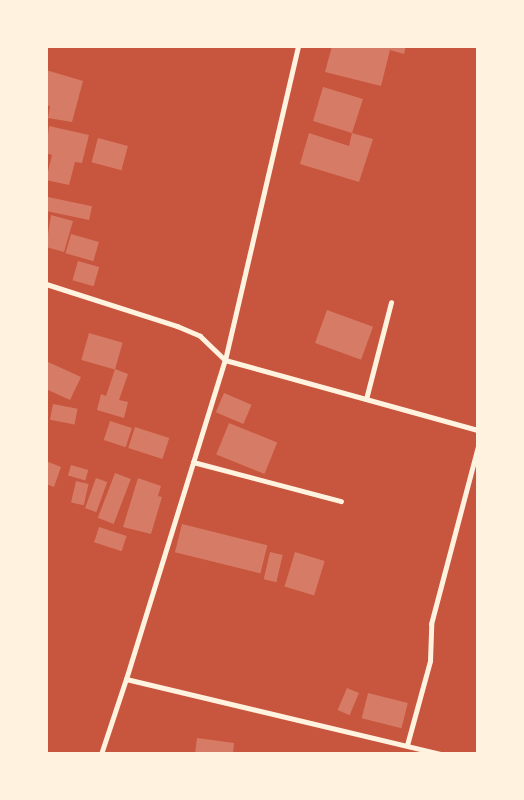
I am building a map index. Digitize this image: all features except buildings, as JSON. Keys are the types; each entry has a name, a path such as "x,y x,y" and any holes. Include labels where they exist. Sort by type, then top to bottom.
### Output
{"street":[{"path":"101,754 225,360 298,46"},
{"path":"46,284 177,326 200,336 225,360 478,430"},
{"path":"366,399 391,302"},
{"path":"407,745 430,661 432,624 478,446"},
{"path":"193,462 341,502"},
{"path":"126,679 441,754"}]}
